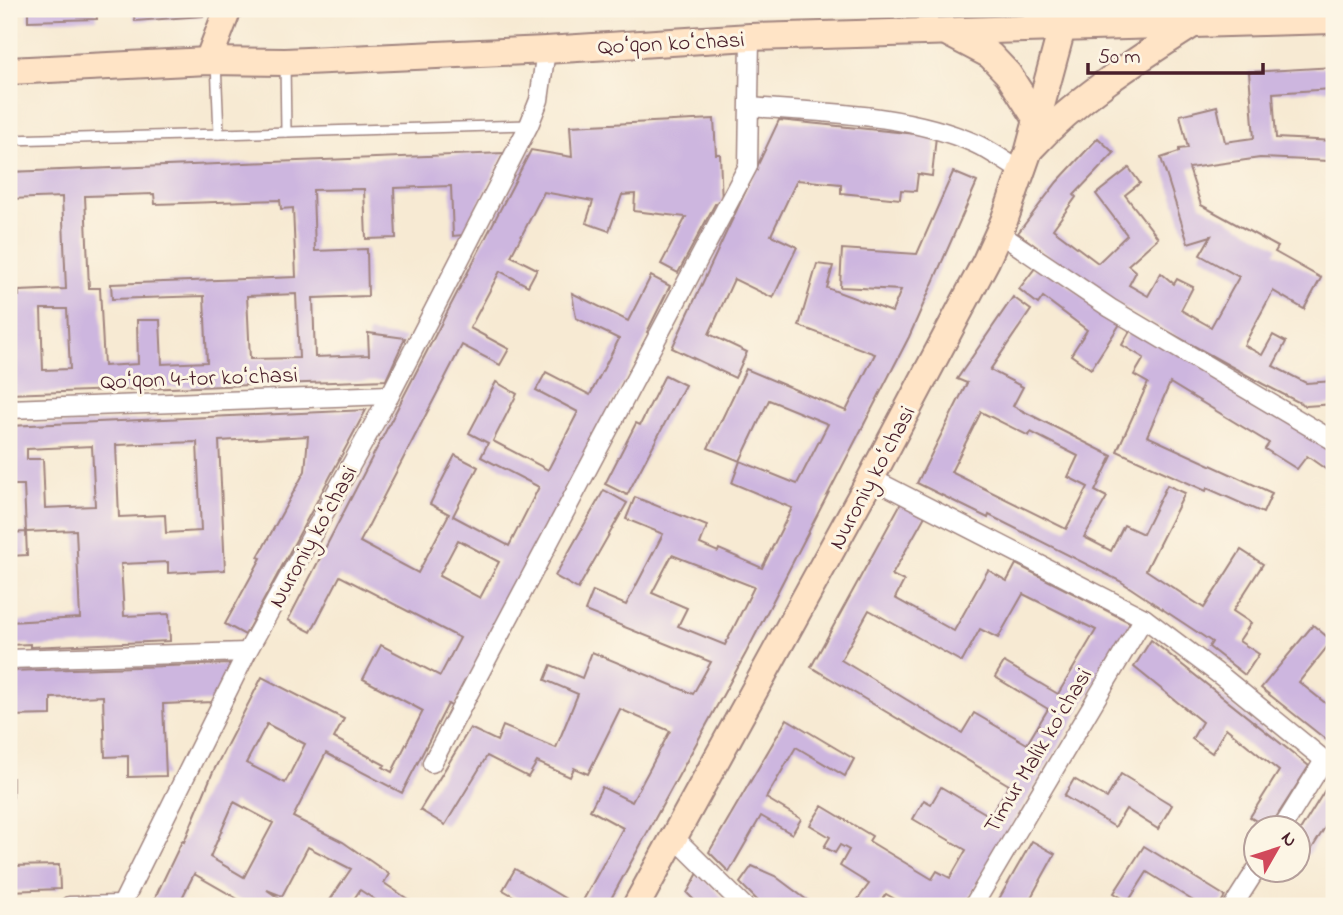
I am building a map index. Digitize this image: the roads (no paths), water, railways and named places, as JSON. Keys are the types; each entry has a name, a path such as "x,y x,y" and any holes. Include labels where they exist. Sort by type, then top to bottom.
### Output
{"main road":[{"path":"212,61 228,9"},
{"name":"Qoʻqon koʻchasi","path":"9,71 212,61 285,62 750,37 1062,29 1130,17 1195,23 1334,20"},
{"path":"1025,160 1057,120 1100,86 1195,23"},
{"name":"Nuroniy koʻchasi","path":"636,906 871,478 999,233 1025,160 1062,29"},
{"path":"948,33 990,55 1008,74 1036,118"}],"street":[{"path":"432,763 748,166 750,37"},
{"name":"Nuroniy koʻchasi","path":"122,906 247,652 390,395 529,125 539,100 546,50"},
{"path":"750,107 869,117 933,129 1025,160"},
{"path":"999,233 1110,308 1334,441"},
{"name":"Qoʻqon 4-tor koʻchasi","path":"9,409 390,395"},
{"path":"871,478 1144,618 1225,679 1329,764 1292,814"},
{"name":"Timur Malik koʻchasi","path":"973,906 1144,618"},
{"path":"9,659 247,652"},
{"path":"674,837 744,906"},
{"path":"1233,906 1247,884"},
{"path":"69,906 122,906"}],"lane":[{"path":"212,61 219,134"},
{"path":"285,62 286,132"},
{"path":"9,101 10,140 529,125"}]}
